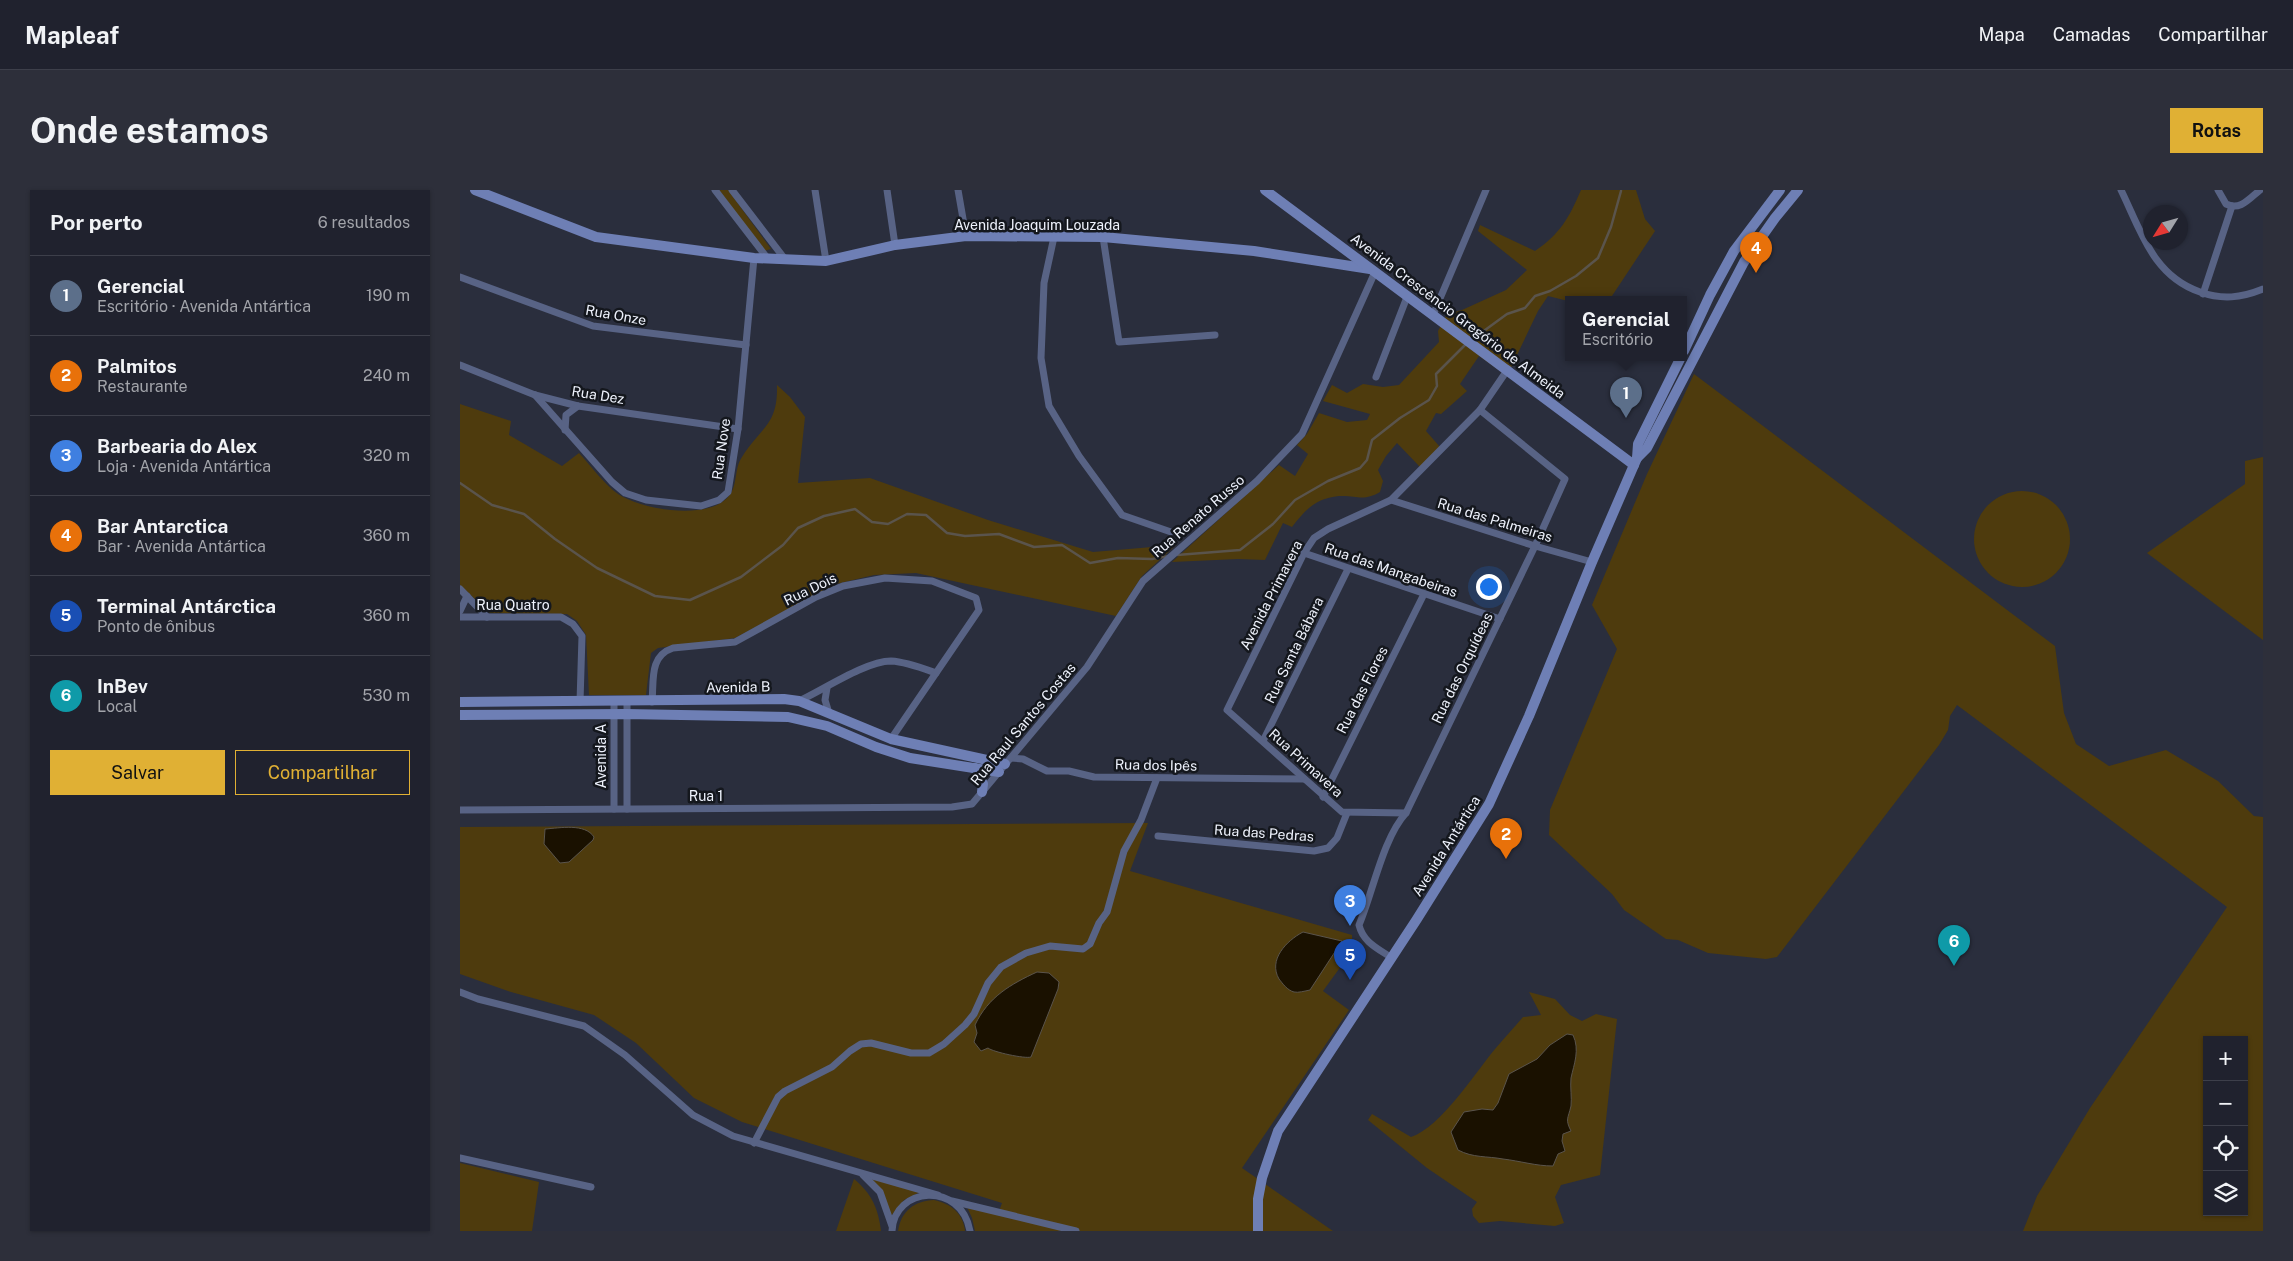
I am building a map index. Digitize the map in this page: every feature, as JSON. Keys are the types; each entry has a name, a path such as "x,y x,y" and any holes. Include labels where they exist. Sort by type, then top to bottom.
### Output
{"main road":[{"name":"Avenida Joaquim Louzada","path":"475,190 596,237 754,258 826,261 895,245 966,236 1103,237 1254,251 1372,270"},
{"name":"Avenida Crescêncio Gregório de Almeida","path":"1265,190 1408,297 1635,462"},
{"path":"1687,345 1721,273 1745,235 1780,190"},
{"name":"Avenida Antártica","path":"1635,462 1647,448 1733,282 1757,241 1798,190"},
{"path":"1733,282 1743,250 1745,235"},
{"name":"Avenida Antártica","path":"1258,1231 1258,1199 1262,1178 1278,1131 1392,958 1489,804 1529,716 1635,462 1638,444 1679,361"},
{"name":"Avenida B","path":"460,702 799,701 892,739 1005,765"},
{"name":"Avenida B","path":"460,715 626,714 788,717 827,726 876,747 910,758 975,768 1005,765"},
{"path":"975,768 983,784 982,792"}],"street":[{"path":"716,190 768,259"},
{"path":"732,190 784,258"},
{"path":"815,190 826,261"},
{"path":"887,190 895,245"},
{"path":"958,190 966,236"},
{"path":"1433,315 1486,190"},
{"path":"2121,190 2159,264 2176,281 2203,294 2229,298 2263,289"},
{"path":"2218,190 2226,204 2232,206 2240,206 2260,190"},
{"path":"2203,294 2232,206"},
{"path":"1054,237 1044,283 1041,358 1049,406 1079,456 1122,515 1171,532"},
{"path":"1103,237 1119,342 1215,335"},
{"name":"Rua Nove","path":"535,395 612,482 625,493 646,500 701,506 719,500 728,492 738,429 754,258"},
{"name":"Rua Renato Russo","path":"1087,667 1143,581 1257,481 1302,434 1372,270"},
{"name":"Rua Onze","path":"460,277 593,326 746,345"},
{"path":"1376,377 1408,297"},
{"name":"Rua Dez","path":"460,365 535,395 578,406 738,429"},
{"name":"Avenida Primavera","path":"1228,710 1304,553 1314,538 1328,529 1391,500 1480,410 1508,370"},
{"path":"565,430 566,415 578,406"},
{"name":"Rua das Orquídeas","path":"1392,958 1369,943 1362,935 1359,925 1390,838 1398,822 1406,813 1500,619 1565,478 1480,410"},
{"name":"Rua das Palmeiras","path":"1391,500 1534,546 1592,562"},
{"name":"Rua das Mangabeiras","path":"1304,553 1500,619"},
{"name":"Rua Santa Bábara","path":"1263,741 1348,569"},
{"name":"Rua Dois","path":"652,702 655,665 659,656 666,651 673,648 735,642 816,597 843,586 885,578 932,581 976,598 980,610 892,739"},
{"path":"460,590 487,617"},
{"name":"Rua das Flores","path":"1323,797 1424,594"},
{"path":"460,611 467,596"},
{"name":"Rua Quatro","path":"460,618 562,617 573,624 582,636 580,702"},
{"path":"799,701 868,666 890,661 911,664 936,673"},
{"name":"Rua Raul Santos Costas","path":"952,807 972,804 1087,667"},
{"path":"827,688 825,700 829,712"},
{"name":"Avenida A","path":"614,702 614,809"},
{"name":"Avenida A","path":"627,702 627,809"},
{"name":"Rua Primavera","path":"1228,710 1342,812 1347,814 1406,813"},
{"name":"Rua dos Ipês","path":"1005,765 1023,759 1053,772 1069,771 1094,777 1304,780"},
{"path":"754,1142 778,1097 785,1091 832,1068 855,1048 871,1043 911,1053 930,1053 944,1044 965,1025 974,1014 988,982 1001,967 1034,951 1050,946 1083,949 1090,944 1098,923 1107,912 1124,851 1141,820 1158,778"},
{"name":"Rua 1","path":"460,810 952,807"},
{"name":"Rua das Pedras","path":"1158,836 1314,850 1328,848 1336,838 1347,814"},
{"path":"460,992 478,999 584,1026 625,1055 693,1116 733,1136 938,1195 952,1201 1076,1231"},
{"path":"460,1158 591,1187"},
{"path":"861,1173 880,1192 892,1229"},
{"path":"892,1229 896,1215 909,1202 926,1195 938,1195"},
{"path":"952,1201 962,1210 968,1221 970,1231"}],"shaded area":[{"path":"719,190 728,190 771,249 764,251"},
{"path":"1581,190 1636,190 1645,219 1655,231 1612,296 1565,296 1565,300 1548,296 1538,311 1507,376 1479,356 1460,384 1467,391 1441,414 1436,413 1426,431 1440,447 1420,467 1397,443 1386,456 1378,470 1383,481 1380,492 1369,497 1339,496 1317,502 1292,527 1283,523 1265,560 1238,559 1172,562 1279,465 1295,476 1308,454 1297,445 1307,434 1319,413 1347,422 1367,420 1370,414 1323,401 1332,385 1347,393 1363,384 1383,387 1399,385 1439,342 1438,331 1447,314 1462,310 1506,290 1527,270 1478,231 1480,225 1535,251 1557,232 1572,209"},
{"path":"1694,374 2055,646 2064,713 2076,744 2109,766 2166,750 2218,781 2254,816 2263,817 2263,1231 2023,1231 2037,1196 2090,1108 2227,907 1957,705 1950,716 1948,730 1939,745 1777,957 1766,959 1708,953 1678,940 1666,939 1624,910 1612,894 1549,835 1550,810 1617,649 1592,605 1647,474"},
{"path":"777,385 790,397 805,417 798,483 870,478 988,520 1093,552 1176,545 1142,576 1116,616 916,573 874,575 836,584 735,638 658,648 651,653 646,695 589,695 586,635 577,621 567,614 490,613 460,585 460,404 511,421 509,435 562,466 579,453 608,485 618,494 629,500 658,508 691,511 719,504 732,492 740,461 772,417 777,398"},
{"path":"2263,457 2263,640 2147,553 2245,484 2245,461"},
{"path":"2022,491 2040,495 2056,505 2066,521 2070,539 2066,557 2056,573 2040,583 2022,587 2004,583 1988,573 1978,557 1974,539 1978,521 1988,505 2004,495"},
{"path":"1148,823 1130,871 1352,935 1352,951 1323,991 1349,1010 1242,1168 1333,1231 975,1231 967,1207 998,1214 1002,1203 742,1122 694,1098 636,1043 594,1015 511,992 460,974 460,827"},
{"path":"578,828 585,830 594,837 569,862 560,863 544,844 545,829"},
{"path":"1303,932 1342,941 1310,990 1296,992 1287,988 1279,979 1276,965 1280,952 1291,940"},
{"path":"1037,972 1049,973 1059,982 1058,989 1031,1057 1009,1055 988,1048 981,1051 974,1042 977,1033 975,1025 980,1015 993,999 1018,981"},
{"path":"1529,992 1555,999 1570,1015 1582,1021 1596,1014 1617,1019 1600,1175 1561,1185 1555,1197 1564,1223 1555,1226 1500,1221 1479,1223 1473,1216 1472,1209 1477,1202 1427,1168 1368,1120 1372,1114 1411,1137 1434,1122 1457,1098 1523,1017 1541,1015"},
{"path":"1567,1034 1573,1035 1576,1046 1576,1057 1571,1078 1571,1106 1568,1119 1571,1131 1563,1134 1562,1141 1565,1151 1558,1154 1553,1166 1475,1156 1458,1150 1451,1132 1464,1112 1482,1109 1493,1110 1498,1103 1509,1074 1537,1059 1550,1045"},
{"path":"460,1163 539,1182 532,1231 460,1231"},
{"path":"871,1178 920,1192 904,1200 891,1216 884,1194"},
{"path":"854,1179 870,1196 878,1215 881,1231 836,1231"},
{"path":"934,1200 946,1204 959,1214 965,1231 898,1231 902,1218 910,1208 920,1202"}],"waterway":[{"path":"1470,341 1507,314 1525,308 1535,296 1550,291 1576,276 1598,258 1611,227 1621,191"},
{"path":"1177,555 1240,550 1273,524 1295,500 1328,481 1360,468 1367,460 1372,440 1400,418 1429,400 1437,386 1436,374 1466,344"},
{"path":"460,483 492,505 524,514 555,539 597,568 655,596 690,600 741,577 783,545 798,528 824,516 855,509 872,522 888,524 907,514 926,515 947,533 965,536 999,534 1034,547 1062,545 1090,563 1118,558 1152,559 1169,556"}],"place":[{"name":"Bar Antarctica","path":"1756,273"},
{"name":"Gerencial","path":"1626,418"},
{"name":"Palmitos","path":"1506,859"},
{"name":"Barbearia do Alex","path":"1350,926"},
{"name":"InBev","path":"1954,966"},
{"name":"Terminal Antárctica","path":"1350,980"}]}
